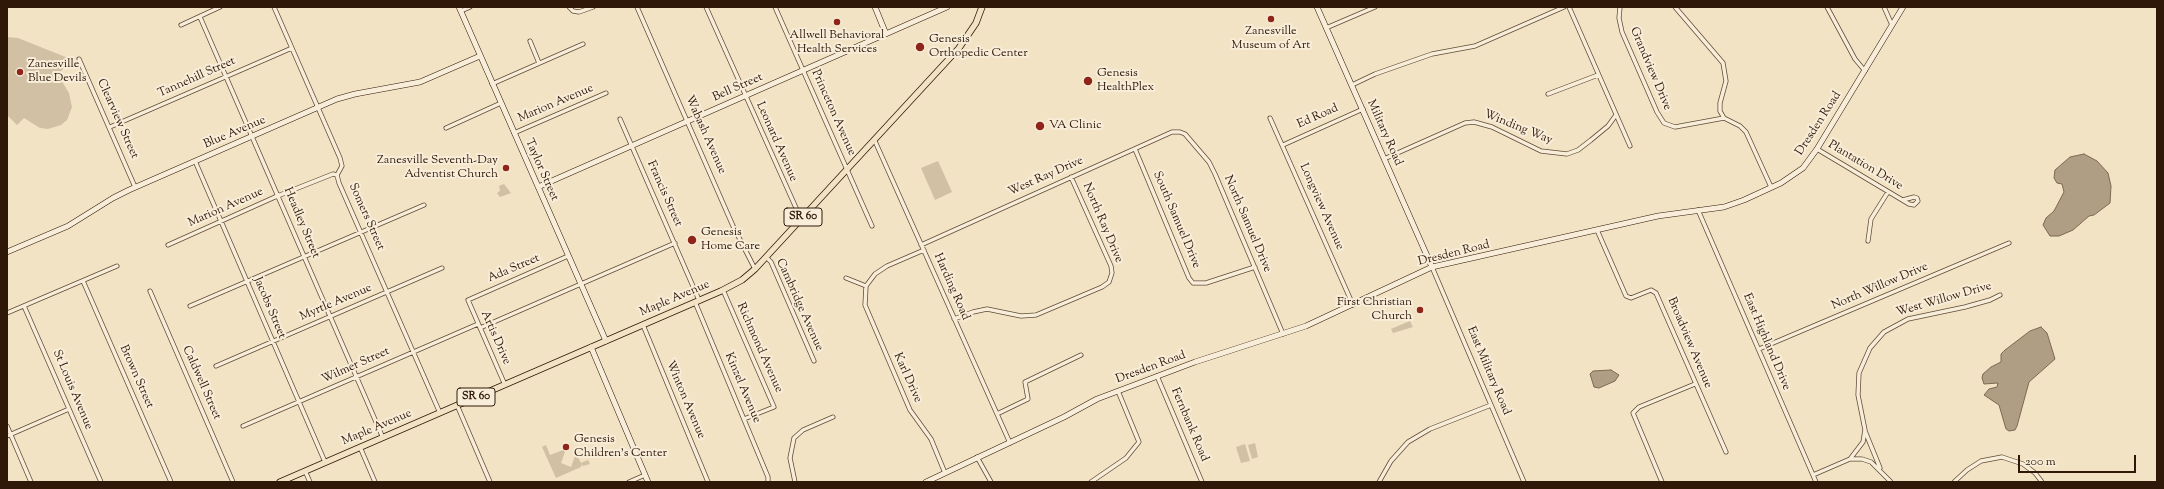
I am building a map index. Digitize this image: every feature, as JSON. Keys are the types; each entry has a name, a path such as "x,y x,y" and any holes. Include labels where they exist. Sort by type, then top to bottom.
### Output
{"main road":[{"name":"Maple Avenue","path":"280,482 738,283 755,269 958,48 966,38 982,7"}],"street":[{"path":"181,25 220,7"},
{"name":"Somers Street","path":"274,7 340,158 342,166 337,175 440,413"},
{"path":"460,9 470,7"},
{"path":"569,7 573,11 580,12 593,7"},
{"name":"Wabash Avenue","path":"638,7 733,226 755,269"},
{"name":"Leonard Avenue","path":"706,7 801,219"},
{"name":"Princeton Avenue","path":"775,7 872,226"},
{"path":"875,7 886,34"},
{"name":"Bell Street","path":"538,187 947,7"},
{"path":"977,7 980,13"},
{"name":"Military Road","path":"1317,7 1432,267"},
{"path":"1326,28 1374,7"},
{"path":"1352,85 1375,74 1432,54 1475,46 1564,7"},
{"path":"1569,7 1630,146"},
{"name":"Grandview Drive","path":"1620,7 1619,18 1622,32 1657,112 1664,123 1675,127 1724,118"},
{"path":"1675,7 1715,52 1724,67 1726,82 1720,107 1724,118 1737,124 1746,132 1772,187"},
{"path":"1827,7 1855,59 1865,71"},
{"path":"1884,7 1892,25"},
{"name":"Dresden Road","path":"926,482 1067,416 1097,399 1157,376 1317,322 1432,267 1676,213 1734,204 1772,187 1799,172 1817,149 1903,7"},
{"name":"Taylor Street","path":"460,9 606,341"},
{"name":"Headley Street","path":"200,17 383,438"},
{"path":"530,41 539,63"},
{"path":"492,84 583,44"},
{"name":"Tannehill Street","path":"110,128 292,48"},
{"name":"Blue Avenue","path":"7,252 68,226 113,198 135,187 318,108 355,94 420,82 480,56"},
{"name":"Clearview Street","path":"79,59 135,187"},
{"path":"1548,94 1598,75"},
{"name":"Marion Avenue","path":"514,133 606,93"},
{"path":"446,128 501,103"},
{"name":"Ed Road","path":"1283,145 1362,109"},
{"name":"Winding Way","path":"1384,159 1460,125 1474,122 1492,126 1541,151 1567,154 1575,151 1591,140 1608,126 1616,115"},
{"name":"Longview Avenue","path":"1270,118 1353,304"},
{"name":"Francis Street","path":"620,119 675,243 697,302"},
{"name":"West Ray Drive","path":"921,245 1172,132 1180,132"},
{"name":"North Samuel Drive","path":"1180,132 1188,138 1212,168 1283,334"},
{"name":"Harding Road","path":"874,139 1010,443"},
{"name":"South Samuel Drive","path":"1135,149 1189,278 1193,283 1206,283 1254,267"},
{"name":"Plantation Drive","path":"1817,149 1903,200"},
{"name":"Jacobs Street","path":"195,161 325,462"},
{"name":"Marion Avenue","path":"168,245 279,196 333,174 337,175"},
{"name":"North Ray Drive","path":"954,319 973,312 988,309 1021,316 1039,315 1102,287 1112,277 1111,266 1071,177"},
{"path":"1868,241 1871,219 1888,192"},
{"path":"190,306 424,205"},
{"name":"East Highland Drive","path":"1698,210 1816,482"},
{"name":"Broadview Avenue","path":"1597,230 1626,296 1631,298 1652,290 1656,293 1726,452"},
{"name":"Wilmer Street","path":"243,426 414,352 580,284 675,243"},
{"name":"North Willow Drive","path":"1759,349 2009,243"},
{"path":"846,278 866,286 870,279 882,268 924,250"},
{"name":"Ada Street","path":"468,300 568,256"},
{"name":"Cambridge Avenue","path":"766,257 771,262 814,361"},
{"path":"7,313 117,266"},
{"name":"East Military Road","path":"1432,267 1524,482"},
{"name":"Myrtle Avenue","path":"216,366 442,268"},
{"name":"Brown Street","path":"83,281 171,482"},
{"name":"Karl Drive","path":"866,286 865,305 870,320 910,410 931,439 945,473"},
{"name":"Richmond Avenue","path":"723,290 774,407 744,419"},
{"name":"Caldwell Street","path":"150,292 233,482"},
{"name":"West Willow Drive","path":"1881,470 1865,430 1858,396 1859,373 1866,354 1878,338 1889,328 1901,321 1965,307 1990,300 2000,294"},
{"name":"Artis Drive","path":"468,300 505,385"},
{"name":"Kinzel Avenue","path":"697,302 769,482"},
{"name":"St Louis Avenue","path":"24,306 101,482"},
{"name":"Winton Avenue","path":"643,325 708,482"},
{"path":"591,347 648,482"},
{"path":"997,414 1028,399 1025,382 1081,355"},
{"name":"Fernbank Road","path":"1157,376 1202,482"},
{"path":"1662,482 1633,413 1639,407 1695,384"},
{"path":"1091,482 1126,458 1139,442 1118,391"},
{"path":"1379,482 1391,461 1408,442 1430,429 1491,405"},
{"path":"456,406 490,482"},
{"path":"9,435 69,409"},
{"path":"795,482 790,458 794,438 803,430 833,417"},
{"path":"7,426 9,435 32,482"},
{"path":"1850,459 1863,442 1865,430"},
{"path":"360,447 375,482"},
{"path":"1954,482 1967,470 1981,461 2002,457 2023,464 2035,473 2042,482"},
{"path":"977,458 991,482"},
{"path":"1813,475 1850,459 1866,460 1881,470 1891,482"},
{"path":"305,471 310,482"},
{"path":"629,482 645,475"}],"shaded area":[{"path":"7,37 18,38 68,58 66,65 58,75 69,93 72,107 67,120 61,125 48,129 40,128 24,118 17,125 7,115"},
{"path":"2084,154 2097,161 2108,173 2111,186 2110,203 2094,215 2089,216 2073,230 2059,236 2050,236 2043,225 2046,218 2054,211 2064,192 2062,184 2057,183 2054,178 2055,170 2070,157"},
{"path":"938,161 952,192 935,200 921,168"},
{"path":"504,184 511,193 500,197 497,193 500,191 499,186"},
{"path":"1410,321 1413,327 1393,333 1391,329"},
{"path":"2041,327 2047,333 2055,359 2029,382 2017,426 2015,430 2009,431 2006,429 1999,405 1984,395 1989,389 1997,387 1998,383 1984,384 1982,378 1983,374 1991,367 2001,362 2001,354 2005,350 2030,331"},
{"path":"1611,370 1619,375 1615,381 1599,388 1594,387 1590,374 1593,371"},
{"path":"1255,443 1258,457 1252,459 1248,445"},
{"path":"1245,444 1250,461 1241,463 1236,447"},
{"path":"546,445 550,455 566,449 561,463 571,467 576,453 581,463 588,460 590,464 583,466 582,464 581,467 556,478 542,447"}],"place":[{"name":"Zanesville Museum of Art","path":"1271,19"},
{"name":"Allwell Behavioral Health Services","path":"837,22"},
{"name":"Genesis Orthopedic Center","path":"920,47"},
{"name":"Zanesville Blue Devils","path":"20,72"},
{"name":"Genesis HealthPlex","path":"1088,81"},
{"name":"VA Clinic","path":"1040,126"},
{"name":"Zanesville Seventh-Day Adventist Church","path":"506,168"},
{"name":"Genesis Home Care","path":"692,240"},
{"name":"First Christian Church","path":"1420,310"},
{"name":"Genesis Children's Center","path":"566,447"}]}
